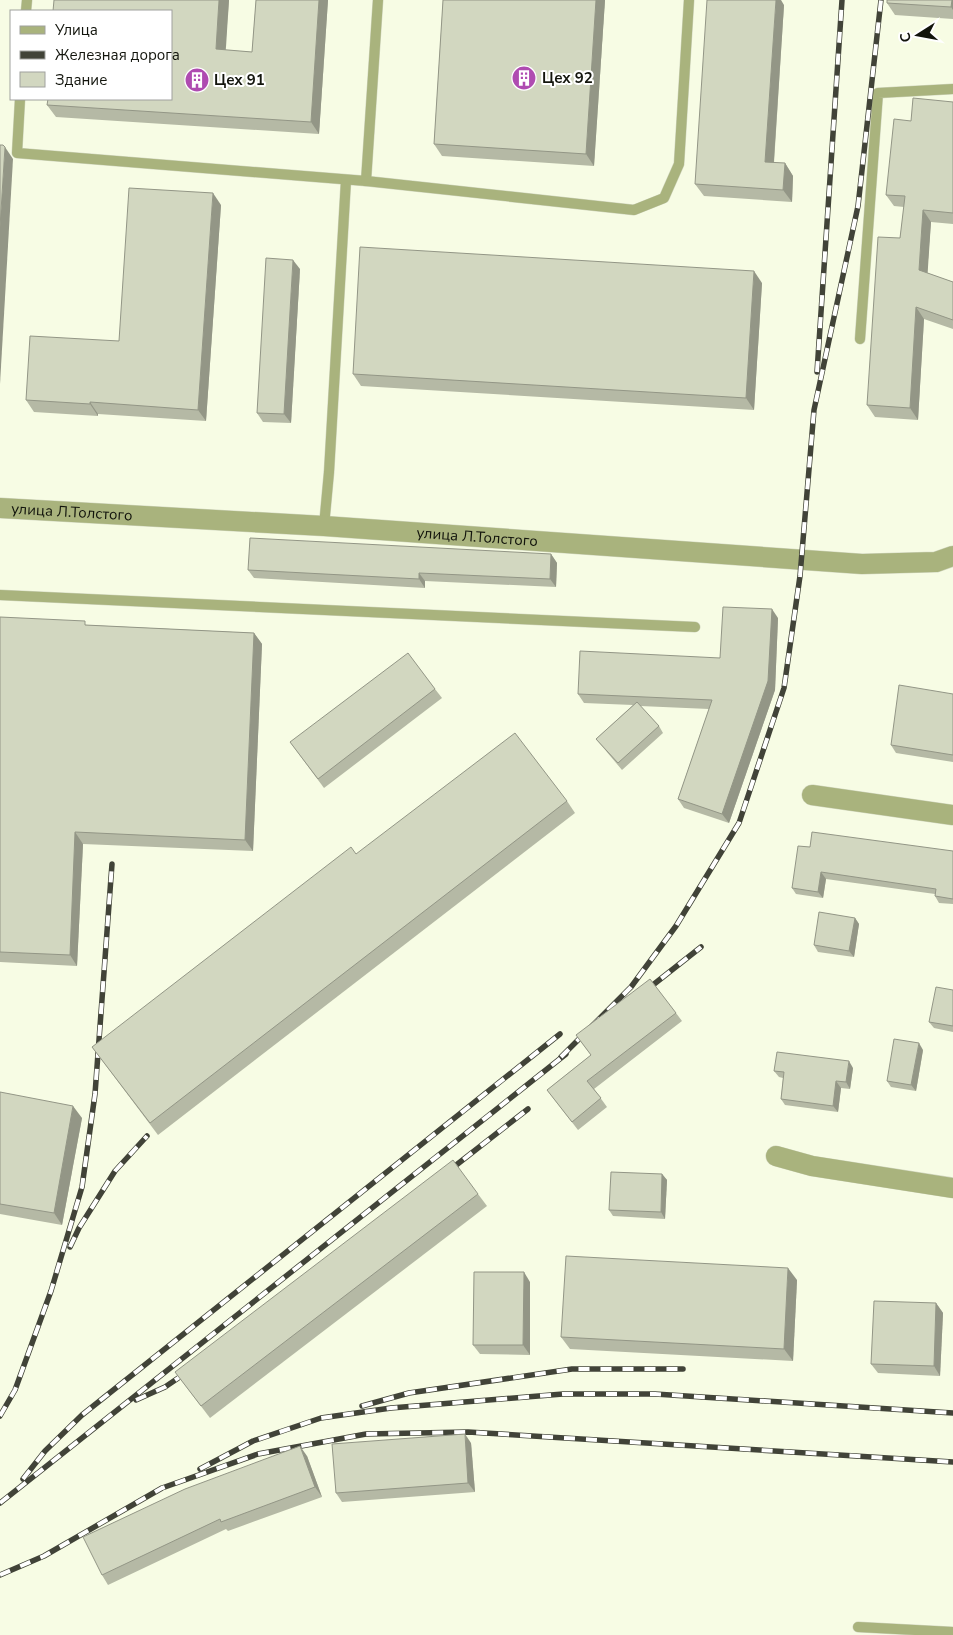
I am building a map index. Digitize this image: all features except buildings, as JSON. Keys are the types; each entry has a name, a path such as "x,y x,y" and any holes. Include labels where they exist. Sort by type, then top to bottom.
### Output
{"street":[{"name":"улица Л.Толстого","path":"0,508 324,526 862,564 936,562 953,556"},
{"path":"812,795 953,815"},
{"path":"776,1156 812,1166 953,1188"}],"lane":[{"path":"366,181 378,0"},
{"path":"20,100 17,153 366,181 634,210 664,198 678,164 689,0"},
{"path":"860,339 878,93 953,89"},
{"path":"324,526 330,462 346,180"},
{"path":"0,594 695,627"},
{"path":"858,1627 953,1632"}],"railway":[{"path":"817,372 842,0"},
{"path":"561,1057 631,987 676,926 739,823 784,688 800,576 814,410 858,206 881,0"},
{"path":"0,1416 15,1390 51,1291 82,1187 95,1094 112,864"},
{"path":"644,992 701,947"},
{"path":"23,1479 45,1451 82,1415 560,1034"},
{"path":"0,1503 566,1054"},
{"path":"446,1173 528,1109"},
{"path":"70,1247 79,1228 115,1171 147,1136"},
{"path":"362,1406 409,1393 572,1369 683,1369"},
{"path":"136,1400 165,1387 190,1370"},
{"path":"200,1469 253,1441 321,1418 391,1408 563,1394 655,1394 953,1413"},
{"path":"0,1575 44,1556 162,1488 258,1454 366,1434 468,1432 953,1462"}],"place":[{"name":"Цех 92","path":"524,78"},
{"name":"Цех 91","path":"197,80"}]}
